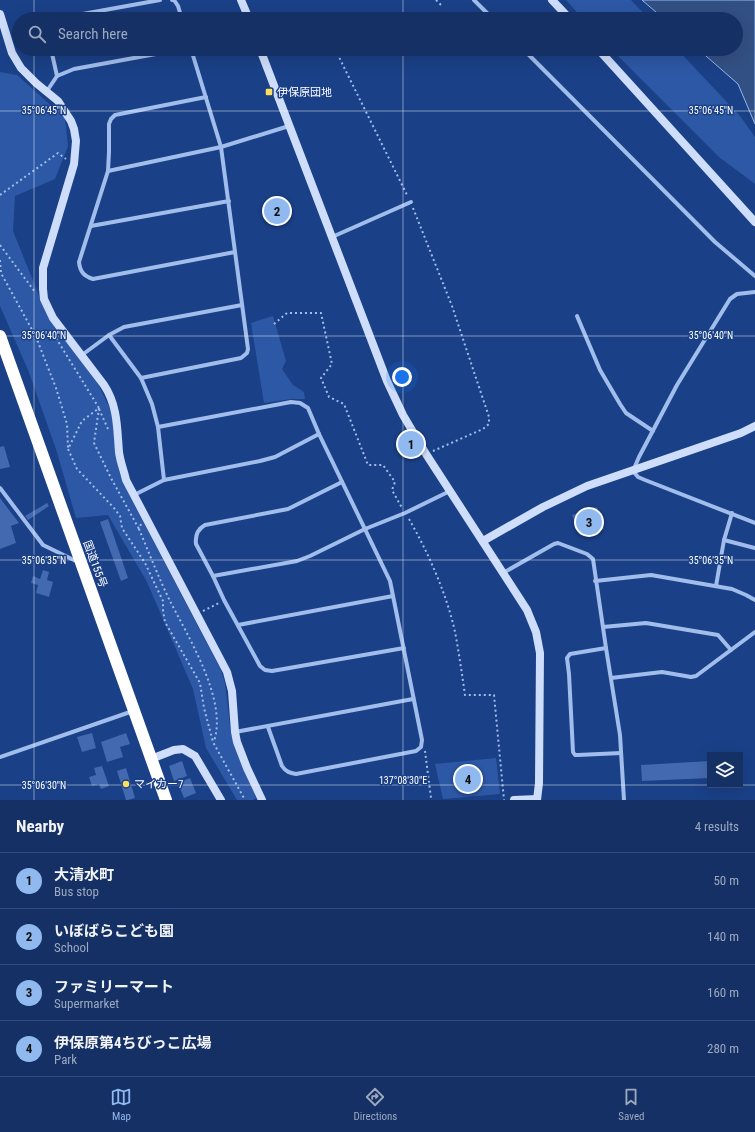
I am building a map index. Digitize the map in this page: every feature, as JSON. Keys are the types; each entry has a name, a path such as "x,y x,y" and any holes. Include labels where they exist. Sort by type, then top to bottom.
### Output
{"highway":[{"name":"国道155号","path":"0,336 166,800"}],"street":[{"path":"94,12 160,0"},
{"path":"172,0 174,0 178,6 180,12"},
{"path":"241,0 246,12"},
{"path":"474,0 486,12"},
{"path":"552,0 563,12"},
{"path":"0,14 12,53"},
{"path":"14,56 21,68 36,83 58,101 71,121 76,140 76,155 72,172 43,268 44,299 53,318 104,385 112,402 116,416 120,454 126,480 227,672 232,691 235,732 240,752 262,800"},
{"path":"53,56 57,76"},
{"path":"47,91 57,76 74,69 145,56"},
{"path":"141,378 242,358 248,349 221,148 193,56"},
{"path":"263,56 387,381 403,415 426,454 527,610 536,632 540,653 537,799 514,800"},
{"path":"530,56 715,242 755,276"},
{"path":"604,56 755,222"},
{"path":"206,97 115,115 111,118 108,124 108,171 79,262 82,272 87,277 93,279 235,252"},
{"path":"108,171 221,148 289,126"},
{"path":"91,226 229,201"},
{"path":"332,237 411,202"},
{"path":"633,471 652,431 677,385 730,299 737,294 755,292"},
{"path":"82,355 109,335 124,327 242,305"},
{"path":"577,316 600,370 620,404 626,413 652,431"},
{"path":"109,335 141,378 152,404 158,427 164,480"},
{"path":"158,427 291,402 300,403 308,408 390,581 422,740 421,747 416,751 292,774 284,770 268,726"},
{"path":"483,541 587,486 741,433 755,426"},
{"path":"134,494 164,480 275,457 319,434"},
{"path":"633,471 638,477 645,480 755,523"},
{"path":"342,482 288,509 200,527 196,537 196,544 224,600 260,666 269,671 404,648"},
{"path":"0,488 43,545 82,564"},
{"path":"213,576 297,560 310,556 365,529 405,513 450,491"},
{"path":"716,586 724,540 732,514"},
{"path":"724,540 755,548"},
{"path":"503,573 558,543 590,556 593,559 595,581 620,735 624,800"},
{"path":"595,581 651,575 732,589 746,594 755,600"},
{"path":"238,625 393,596"},
{"path":"603,627 646,622 718,635 731,650"},
{"path":"611,678 662,672 691,677 696,676 755,632"},
{"path":"606,648 570,654 567,658 573,752 578,755 621,753"},
{"path":"235,732 413,699"},
{"path":"0,757 133,710"},
{"path":"151,759 174,750 184,749 195,756 221,800"}],"path":[{"path":"436,0 443,7"},
{"path":"338,56 411,202 452,306 489,417 489,424 483,429 426,454"},
{"path":"0,195 58,153 70,162"},
{"path":"0,245 35,292"},
{"path":"0,260 1,273 36,337 56,388 67,424 68,449 77,469 120,516 122,528 145,563 163,601 165,622 200,683 204,708 213,742 245,800"},
{"path":"274,324 288,314 321,313 332,364 321,378 329,397 344,404 368,465 383,465 395,482 392,490 422,542 444,595 455,631 465,695 494,695 504,800"},
{"path":"55,336 99,408 94,443 110,478 139,529 166,591 206,673 216,707 216,734 213,742"},
{"path":"68,449 82,421 99,408"},
{"path":"139,529 145,514"},
{"path":"196,614 224,600"},
{"path":"421,747 425,750 431,798"}],"shaded area":[{"path":"566,0 631,0 642,12 577,12"},
{"path":"642,0 755,0 755,124 738,84 706,56 743,56 743,12 656,12"},
{"path":"618,56 684,56 740,116 755,137 755,184 719,157"},
{"path":"0,72 17,75 65,118 68,146 55,179 15,196 13,231 40,298 53,322 99,386 112,413 118,468 130,497 220,668 225,683 231,734 256,798 253,800 237,800 206,748 193,689 147,582 108,515 76,518 56,449 28,370 0,306"},
{"path":"273,316 286,361 282,369 293,385 304,392 305,399 291,399 264,403 251,323"},
{"path":"496,758 500,794 443,799 435,764"}],"building":[{"path":"4,446 10,467 0,469 0,447"},
{"path":"0,498 19,523 11,526 16,543 0,549"},
{"path":"47,503 49,506 28,520 25,516"},
{"path":"597,507 604,529 580,535 572,515"},
{"path":"108,519 128,578 121,581 100,522"},
{"path":"43,570 49,572 47,580 53,582 49,597 36,593 38,585 31,583 33,576 40,579"},
{"path":"92,733 96,748 82,752 77,737"},
{"path":"126,733 130,744 120,747 123,757 107,762 101,742"},
{"path":"182,761 187,776 174,781 169,766"},
{"path":"707,761 707,778 642,781 641,765"},
{"path":"102,766 109,786 101,789 99,784 92,786 89,777 96,775 94,768"},
{"name":"マイカー7","path":"126,768 135,798 128,800 126,800 117,771"},
{"path":"190,778 196,793 184,798 178,783"}],"place":[{"name":"伊保原団地","path":"269,92"},
{"name":"いぼばらこども園","path":"277,211"},
{"name":"大清水町","path":"411,444"},
{"name":"ファミリーマート","path":"589,522"},
{"name":"伊保原第4ちびっこ広場","path":"468,779"},
{"name":"マイカー7","path":"126,784"}]}
